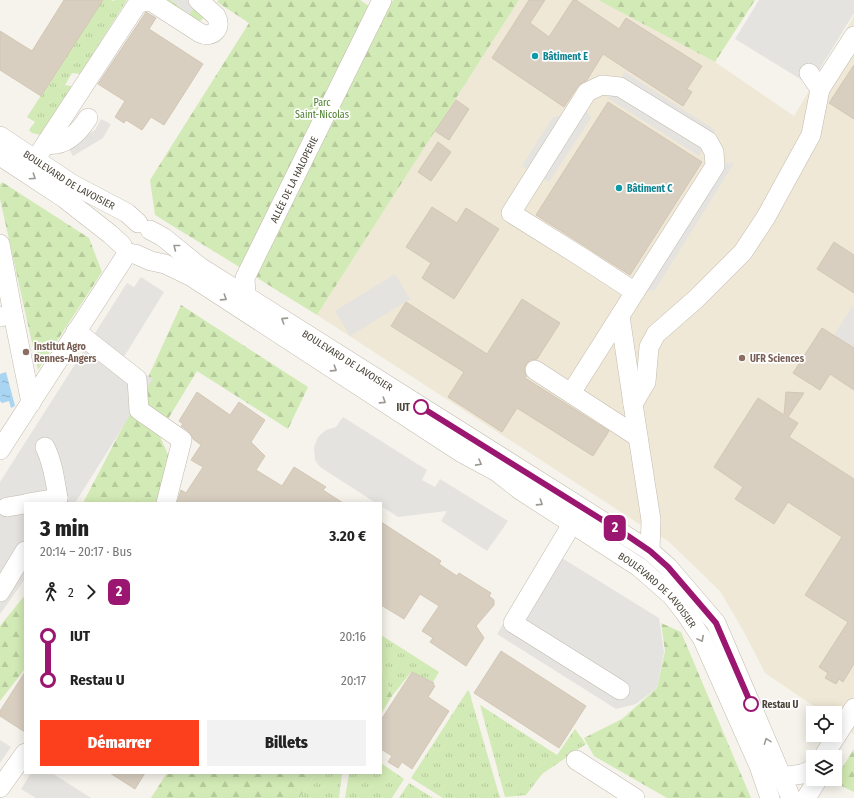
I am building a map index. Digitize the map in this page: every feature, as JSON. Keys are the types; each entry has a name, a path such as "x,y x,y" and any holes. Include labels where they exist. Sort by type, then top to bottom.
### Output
{"street":[{"path":"35,160 136,6 143,1 152,2 200,33 211,35 218,27 218,20 216,16 198,0"},
{"name":"ALLÉE DE LA HALOPERIE","path":"246,296 245,278 382,0"},
{"path":"633,404 646,382 649,347 656,334 696,299 743,252 766,216 811,135 820,89 854,36"},
{"path":"809,73 820,89"},
{"path":"571,393 716,166 714,152 708,142 620,87 602,85 586,92 511,213 584,258 635,292"},
{"path":"46,144 57,144 67,139 80,129 88,118"},
{"name":"BOULEVARD DE LAVOISIER","path":"0,136 72,184 127,213 144,226 163,237 200,267 650,551 668,567 716,623 791,798"},
{"name":"BOULEVARD DE LAVOISIER","path":"2,163 64,198 128,250 151,261 165,264 192,277 462,453 497,472 572,524 639,567 672,596 702,638 759,766 770,798"},
{"path":"132,224 144,226 153,236 151,246 144,253 128,250 121,236 124,230 132,224"},
{"path":"0,244 6,316 31,403"},
{"path":"0,450 128,250"},
{"path":"620,316 650,520 650,551"},
{"path":"76,331 138,379 139,410 182,440 166,502"},
{"path":"535,370 638,437"},
{"path":"37,502 56,500 54,475 45,447"},
{"path":"572,524 513,623 620,690"},
{"path":"0,592 24,554"},
{"path":"827,750 854,708"},
{"path":"837,750 854,724"},
{"path":"0,788 24,753"},
{"path":"576,760 635,798"},
{"path":"782,777 806,772"},
{"path":"806,798 814,786"}],"shaded area":[{"path":"171,0 188,0 196,6 189,14"},
{"path":"519,0 598,0 715,62 794,116 854,16 854,734 842,726 842,706 814,706 765,673 744,632 720,591 668,541 644,527 317,315"},
{"path":"759,0 854,0 854,13 810,85 735,39"},
{"path":"625,72 715,130 699,156 608,98"},
{"path":"585,106 591,118 549,182 522,166 553,117 568,114"},
{"path":"101,119 111,124 103,138 73,156 68,147 95,130"},
{"path":"734,163 655,290 645,291 710,164"},
{"path":"395,274 410,299 350,336 335,311"},
{"path":"141,277 164,292 122,360 153,379 76,502 24,502 24,580 0,614 0,482 127,283 134,287"},
{"path":"852,307 854,308 854,348 834,335"},
{"path":"343,417 427,470 422,480 435,487 440,479 508,521 487,551 441,521 447,511 398,517 382,507 382,502 374,502 320,467 315,460 314,447 318,437 326,430 336,427"},
{"path":"549,550 659,618 664,652 657,688 636,704 616,709 497,634"},
{"path":"0,740 11,747 0,763"},
{"path":"30,774 54,774 91,798 36,798 21,789"}],"green space":[{"path":"103,0 127,0 80,74 72,73 65,85 77,87 46,136 32,133 29,130 35,122 27,117"},
{"path":"160,0 171,0 189,14 196,6 208,15 197,23"},
{"name":"Parc Saint-Nicolas","path":"219,0 360,0 372,8 392,2 393,0 519,0 317,315 155,215 150,180 249,23 217,2"},
{"path":"598,0 755,0 715,62"},
{"name":"Institut Agro Rennes-Angers","path":"2,182 89,238 102,272 38,370 0,199 0,185"},
{"path":"181,305 308,387 288,429 197,371 159,434 169,457 157,502 84,502 145,384"},
{"path":"24,596 24,670 0,701 0,626"},
{"path":"661,623 681,632 751,798 667,798 594,756 584,738 622,719 657,688 665,651"},
{"path":"382,636 439,672 433,682 411,672 392,696 382,670"},
{"path":"382,670 392,696 382,712"},
{"path":"468,690 500,798 443,798 411,778"},
{"path":"480,705 557,755 575,729 586,744 542,774 526,795 505,797"},
{"path":"854,749 854,792 841,786 842,768"},
{"path":"382,764 404,779 392,798 345,798 349,774 382,774"},
{"path":"166,774 315,774 299,798 151,798"},
{"path":"315,774 342,774 339,798 299,798"},
{"path":"409,783 433,798 399,798"}],"water":[{"path":"6,372 15,406 11,408 9,401 2,403 0,401 0,374"}],"building":[{"path":"64,0 103,0 41,96 0,70 0,31 32,51"},
{"name":"Bâtiment E","path":"529,0 545,0 530,23 549,37 573,0 576,0 619,29 626,18 702,66 687,89 692,92 683,106 603,54 587,80 578,86 564,107 492,58"},
{"path":"146,12 156,18 149,29 203,64 164,125 151,117 142,130 126,120 124,123 115,117 125,101 98,84"},
{"path":"854,65 854,119 829,103"},
{"path":"456,100 469,109 449,140 435,131"},
{"name":"Bâtiment C","path":"608,102 702,162 630,275 536,215"},
{"path":"438,142 451,152 431,181 418,172"},
{"path":"432,207 457,223 466,208 499,229 454,299 422,278 431,263 406,247"},
{"path":"834,242 854,255 854,293 817,269"},
{"path":"522,299 560,323 537,359 530,360 526,364 524,369 526,376 525,378 609,431 593,456 517,408 502,432 448,397 464,372 391,326 406,302 487,354"},
{"path":"822,328 854,348 854,390 830,374 820,390 793,373"},
{"path":"197,392 230,415 239,402 265,420 251,442 265,456 256,470 282,486 294,467 326,487 323,490 341,502 177,502 181,490 186,493 203,467 191,460 201,445 181,426 183,424 179,421"},
{"path":"786,392 804,393 788,417 798,423 789,437 854,479 854,664 843,682 839,679 836,684 825,678 828,673 819,667 848,622 805,595 842,537 788,502 774,524 735,499 743,487 714,467 758,398 784,415"},
{"path":"382,523 441,561 439,564 457,576 459,573 491,593 489,596 494,600 494,605 476,626 484,638 466,666 430,642 433,638 422,631 439,606 420,594 404,619 382,606"},
{"path":"501,651 586,706 559,748 474,693"},
{"path":"412,672 434,683 433,685 435,686 428,697 449,711 412,769 402,762 398,768 388,762 392,756 382,750 382,718"},
{"path":"24,674 24,731 0,716 0,711"},
{"path":"112,774 144,774 135,789"}],"bus line":[{"name":"2","path":"421,407 628,536 650,551 668,567 716,623 751,704"}],"place":[{"name":"Bâtiment E","path":"535,56"},
{"name":"Bâtiment C","path":"619,188"},
{"name":"Institut Agro Rennes-Angers","path":"26,352"},
{"name":"UFR Sciences","path":"742,358"},
{"name":"IUT","path":"421,407"},
{"name":"Restau U","path":"751,704"}]}
